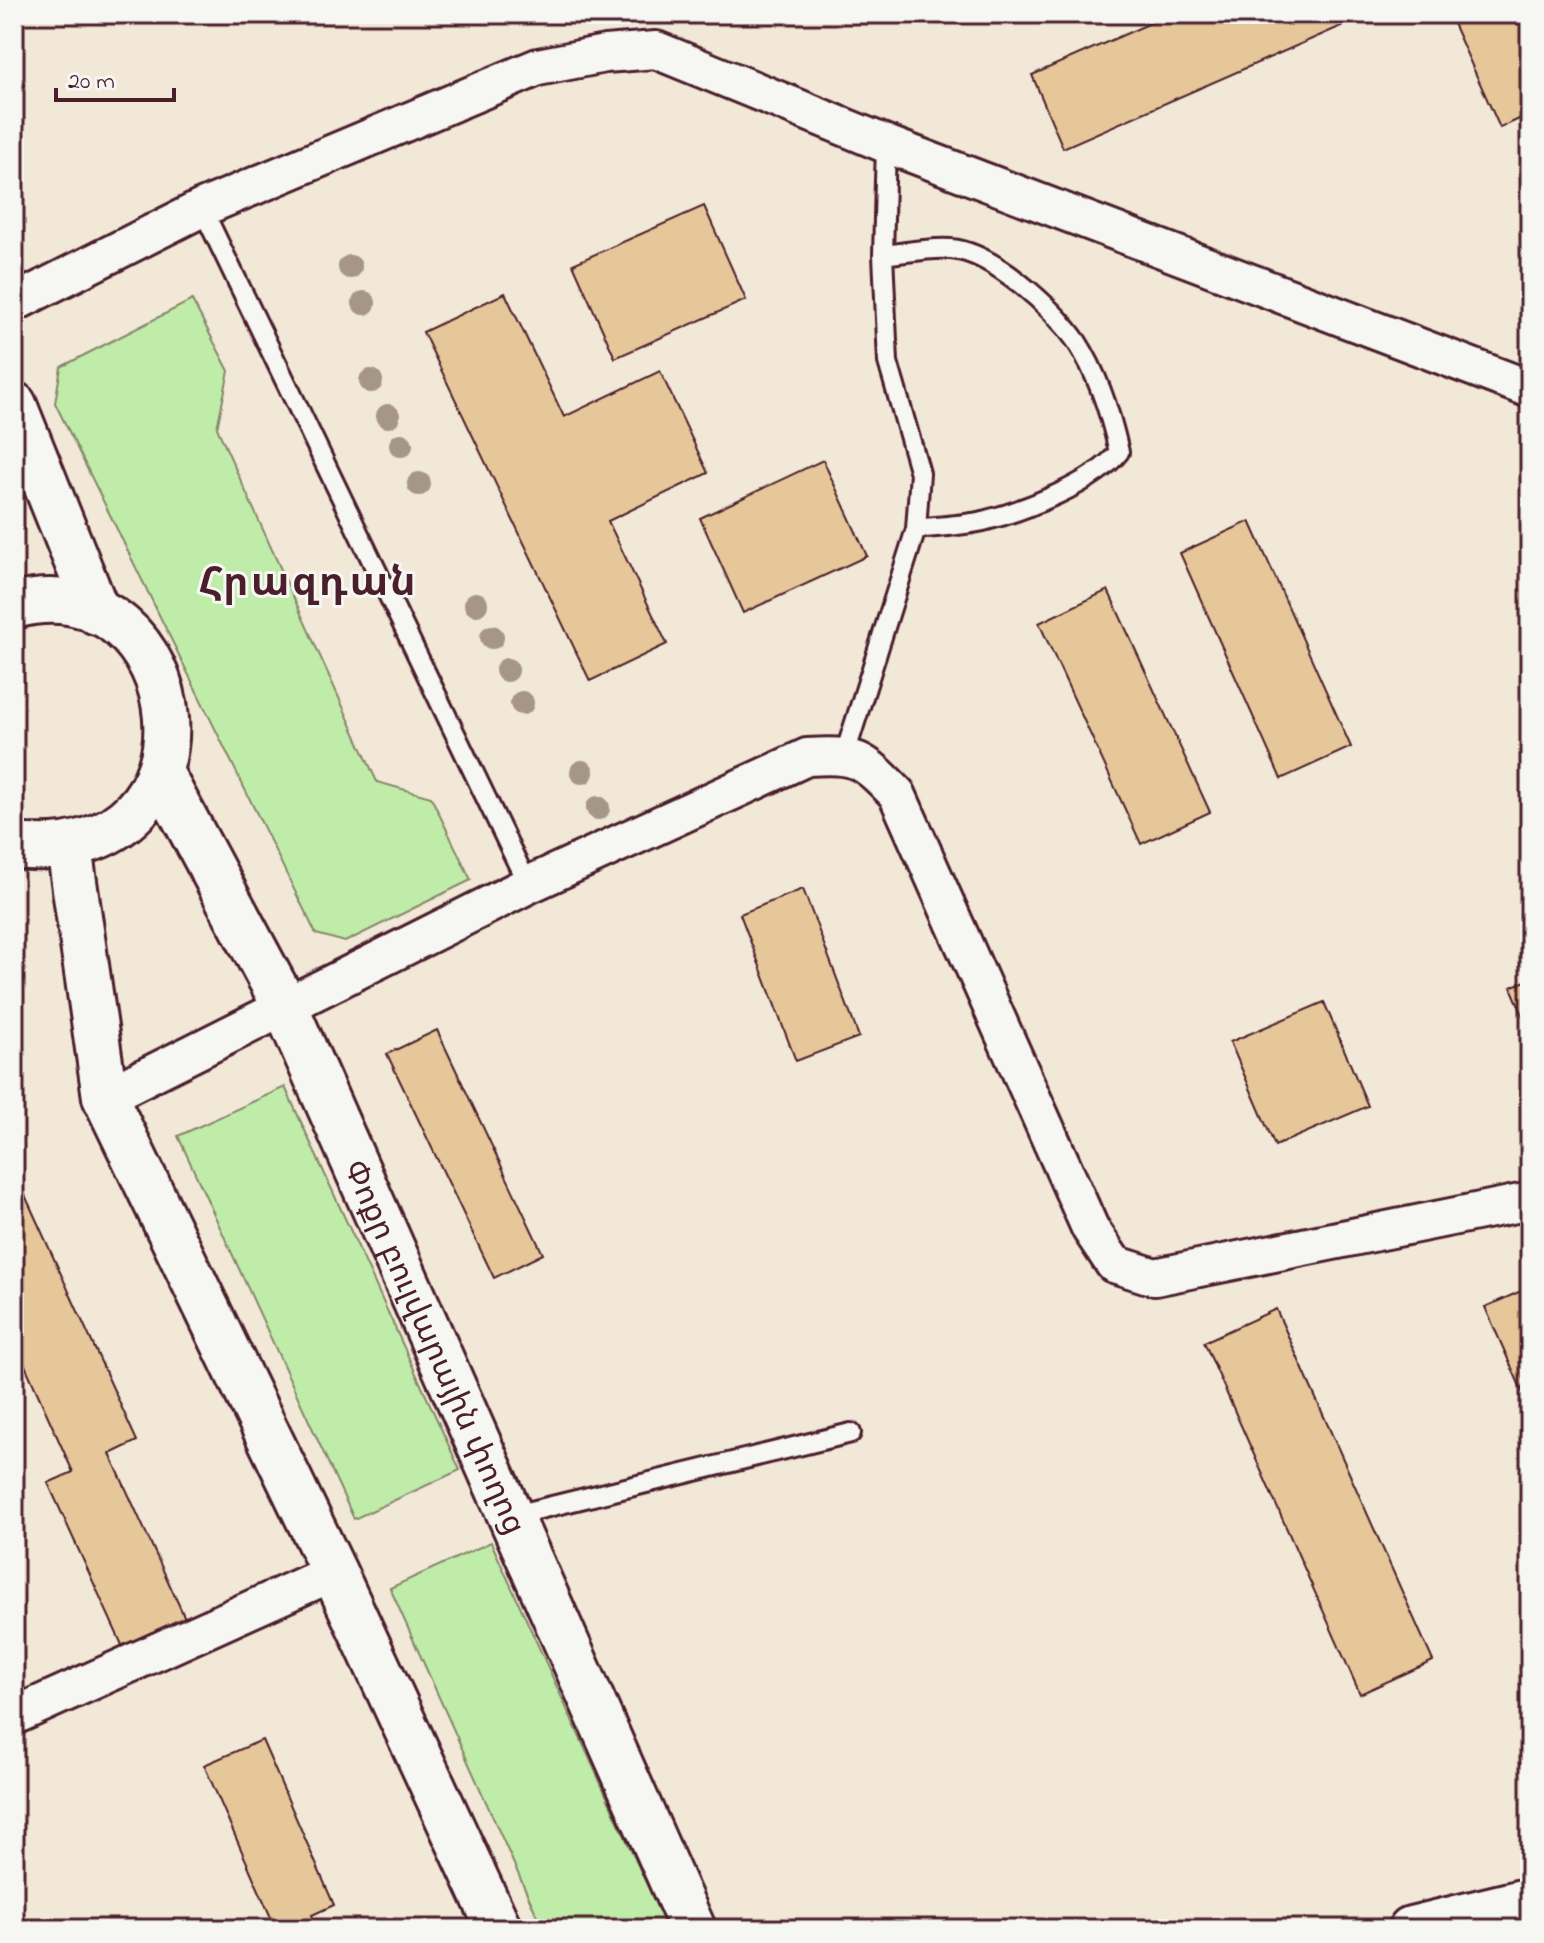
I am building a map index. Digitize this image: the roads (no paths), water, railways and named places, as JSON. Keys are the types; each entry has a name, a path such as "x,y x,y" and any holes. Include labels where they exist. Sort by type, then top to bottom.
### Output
{"street":[{"path":"14,303 202,208 538,67 605,54 656,50 886,144 1526,383"},
{"path":"14,405 97,612"},
{"path":"14,606 30,602 64,602 97,612 136,640 161,680 169,726 160,772 144,799 124,821 98,837 69,847 46,849 14,846"},
{"path":"105,1097 528,885 807,757 845,754 874,770 897,794 1090,1228 1114,1264 1155,1277 1530,1201"},
{"name":"Փոքր բուլվարային փողոց","path":"160,772 285,1006 693,1929"},
{"path":"69,847 105,1097 334,1572 499,1929"},
{"path":"14,1716 334,1572"},
{"path":"1411,1929 1530,1900"}],"lane":[{"path":"845,754 916,529 920,473 888,362 883,255 886,144"},
{"path":"202,208 528,885"},
{"path":"883,255 952,249 990,260 1018,280 1077,342 1105,406 1119,452 1106,469 1013,510 984,520 916,529"},
{"path":"510,1517 851,1433"}],"district":[{"name":"Հրազդան","path":"308,581"}]}
